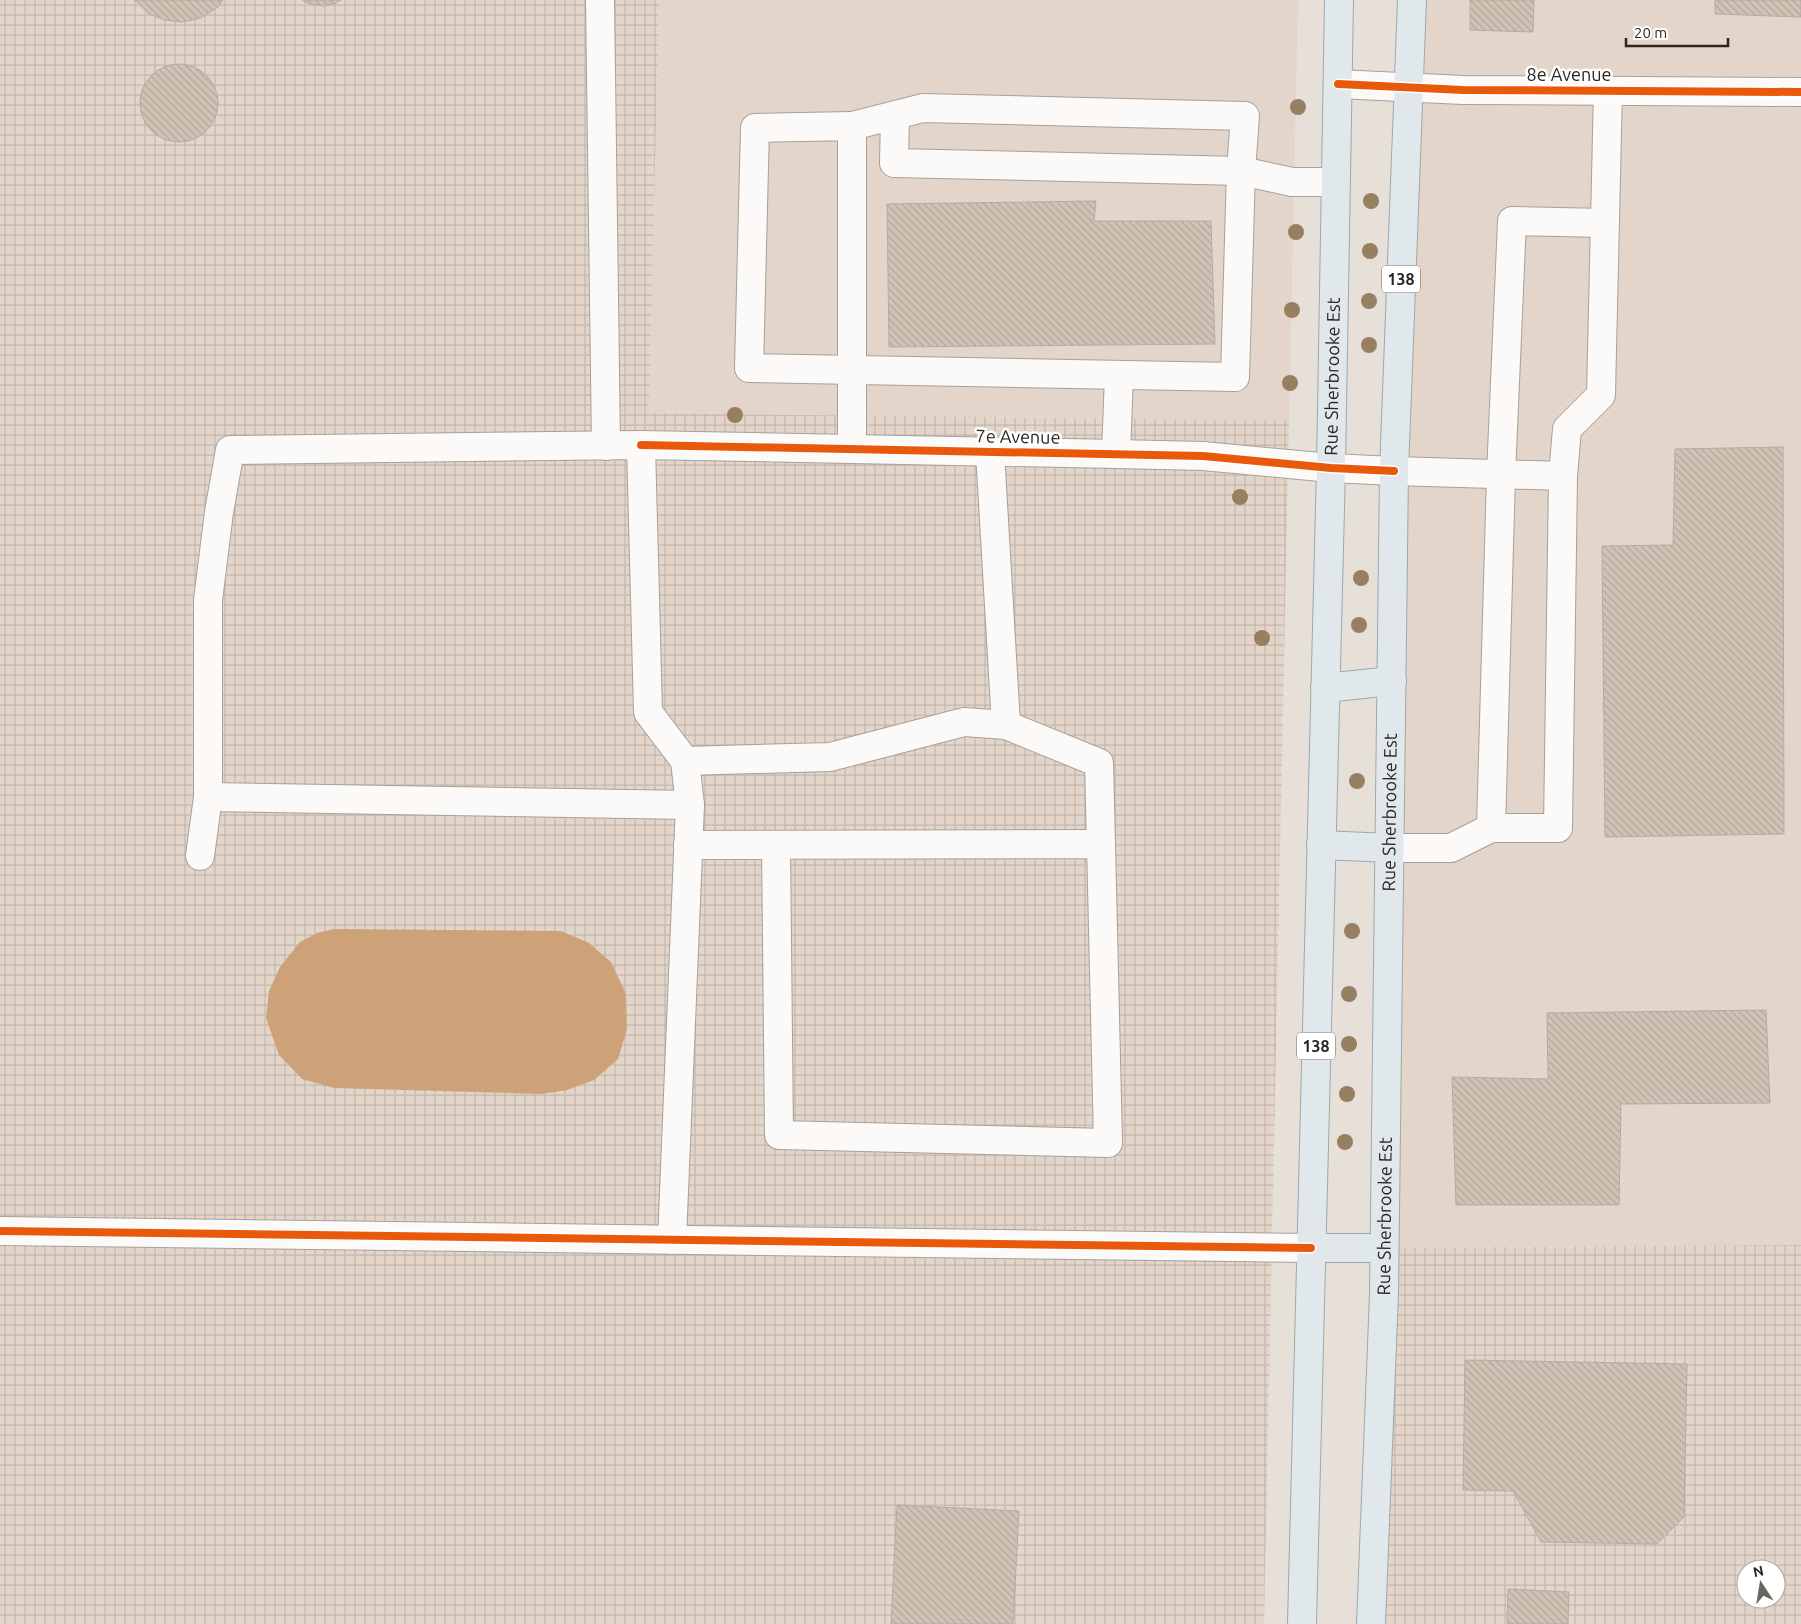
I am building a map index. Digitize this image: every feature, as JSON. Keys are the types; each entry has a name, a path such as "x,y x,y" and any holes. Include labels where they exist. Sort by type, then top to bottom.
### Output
{"main road":[{"name":"Rue Sherbrooke Est","path":"1302,1624 1331,468 1339,0"},
{"name":"Rue Sherbrooke Est","path":"1371,1624 1384,1248 1394,471 1412,0"},
{"path":"1325,688 1392,681"},
{"path":"1321,845 1390,848"},
{"path":"1311,1248 1384,1248"}],"street":[{"path":"600,0 606,446"},
{"name":"8e Avenue","path":"1338,84 1463,90 1801,92"},
{"path":"1390,848 1450,848 1491,828 1558,828 1563,476 1566,429 1601,395 1608,90"},
{"path":"923,108 1245,116 1241,171 1235,377 749,368 755,128 852,126 895,116 923,108"},
{"path":"895,116 894,163 1241,171 1292,182 1336,182"},
{"path":"852,126 852,449"},
{"path":"1491,828 1501,475 1512,221 1604,222"},
{"path":"1116,454 1118,375"},
{"path":"641,445 648,712 685,761 690,805 672,1240"},
{"name":"7e Avenue","path":"208,797 208,600 219,512 230,450 641,445 1116,454 1203,456 1331,468 1563,476"},
{"path":"990,452 1006,725"},
{"path":"685,761 830,757 964,722 1006,725 1099,763 1108,1143 779,1135 776,845"},
{"path":"200,856 208,797 690,805"},
{"path":"688,845 1101,844"},
{"path":"0,1231 1311,1248"}],"shaded area":[{"path":"0,0 659,0 649,413 1289,421 1264,1624 0,1624"},
{"path":"659,0 1298,0 1289,421 649,413"},
{"path":"1421,0 1801,0 1801,1245 1384,1248"},
{"path":"334,929 561,931 589,943 611,962 626,994 627,1029 618,1059 594,1080 567,1090 541,1094 334,1088 302,1079 279,1055 266,1018 269,991 280,967 300,942 317,933"},
{"path":"1801,1245 1801,1624 1371,1624 1384,1248"}],"building":[{"path":"135,0 223,0 218,7 201,18 182,22 164,20 148,13"},
{"path":"302,0 341,0 324,6 310,4"},
{"path":"1470,0 1534,0 1533,32 1470,30"},
{"path":"1715,0 1801,0 1801,17 1715,14"},
{"path":"179,64 194,67 207,75 215,88 218,103 215,118 207,131 194,139 179,142 164,139 151,131 143,118 140,103 143,88 151,75 164,67"},
{"path":"1096,201 1094,221 1211,221 1215,344 889,347 887,204"},
{"path":"1783,447 1784,834 1605,837 1602,546 1673,545 1675,449"},
{"path":"1766,1010 1770,1103 1621,1104 1619,1205 1456,1205 1452,1077 1548,1079 1547,1013"},
{"path":"1465,1360 1687,1364 1684,1517 1657,1544 1541,1542 1513,1491 1463,1490"},
{"path":"897,1505 1019,1511 1013,1624 891,1624"},
{"path":"1508,1589 1569,1592 1568,1624 1507,1624"}],"cycle path":[{"path":"1338,84 1463,90 1801,92"},
{"path":"641,445 1203,456 1331,468 1394,471"},
{"path":"0,1231 1311,1248"}]}
